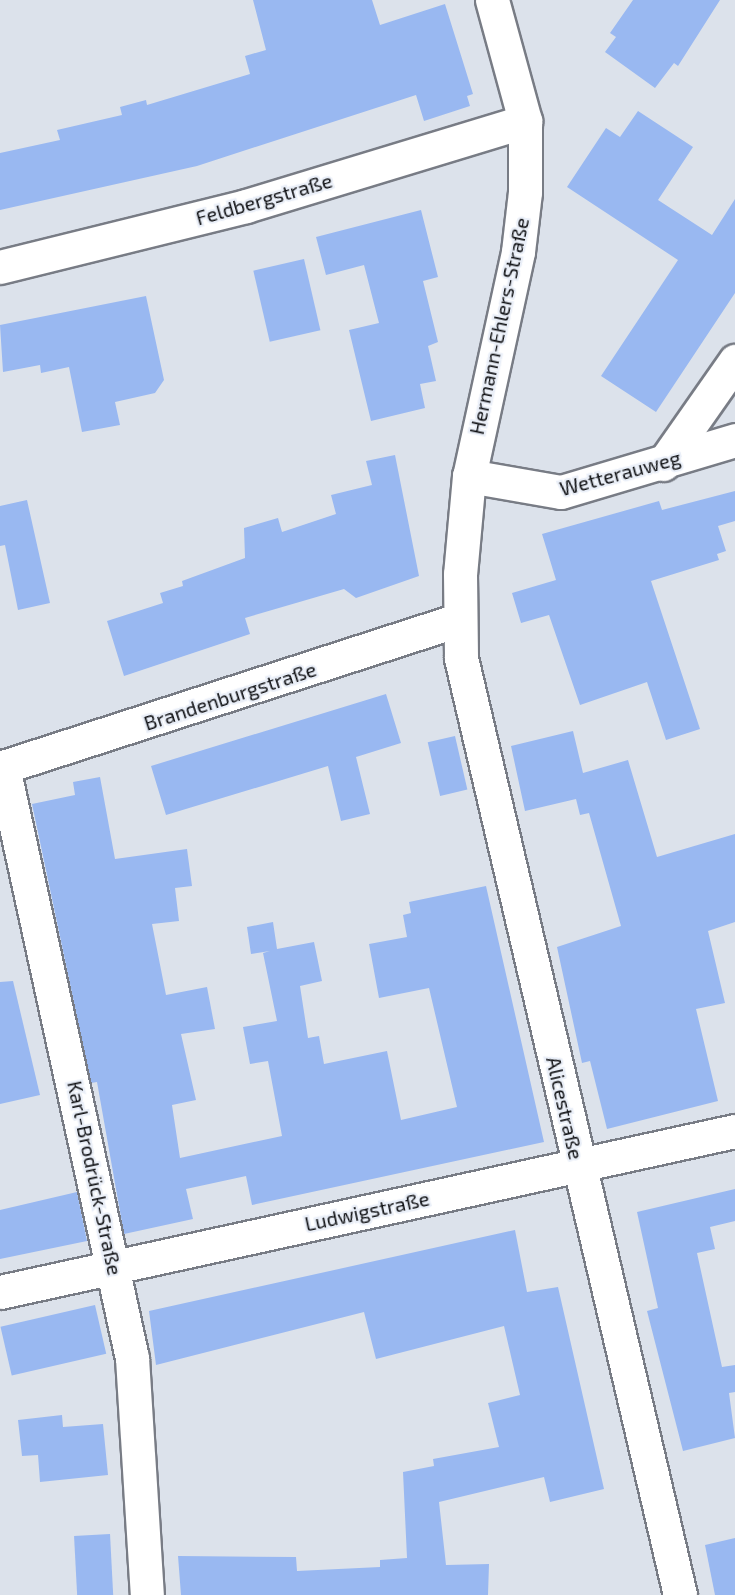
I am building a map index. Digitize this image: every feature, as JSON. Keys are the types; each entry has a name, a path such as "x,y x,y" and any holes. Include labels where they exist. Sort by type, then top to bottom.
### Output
{"street":[{"name":"Hermann-Ehlers-Straße","path":"459,620 468,476 518,252 525,192 525,121 492,0"},
{"name":"Feldbergstraße","path":"0,267 225,212 525,121"},
{"path":"663,464 735,361"},
{"name":"Wetterauweg","path":"468,476 530,491 561,492 663,464 735,441"},
{"name":"Brandenburgstraße","path":"1,767 459,620"},
{"name":"Alicestraße","path":"459,620 474,722 680,1595"},
{"name":"Karl-Brodrück-Straße","path":"1,767 115,1266 134,1371 147,1595"},
{"name":"Ludwigstraße","path":"0,1292 735,1131"}],"building":[{"path":"253,0 372,0 380,25 445,4 473,94 467,96 470,106 424,121 416,95 197,166 0,210 0,153 60,140 57,130 122,115 120,107 146,100 147,105 250,74 245,56 266,50"},
{"path":"633,0 720,0 678,66 674,63 655,88 605,52 616,37 610,33"},
{"path":"638,111 693,147 658,200 712,235 735,199 735,293 656,412 601,376 678,260 567,187 606,128 620,137"},
{"path":"421,210 438,277 423,281 438,342 428,346 436,381 420,384 425,408 371,421 349,330 379,323 364,265 326,275 316,237"},
{"path":"304,259 320,330 270,342 253,271"},
{"path":"146,296 164,380 155,393 115,402 120,425 82,432 69,367 41,373 40,365 3,372 0,325"},
{"path":"395,455 419,576 356,598 344,589 245,618 250,634 124,676 107,621 163,603 160,593 183,586 182,581 245,558 244,528 278,518 282,532 336,514 331,495 372,485 366,461"},
{"path":"735,491 735,521 718,526 726,551 717,554 719,560 651,581 700,729 666,740 647,682 580,705 549,615 521,623 512,593 556,580 542,534 659,501 662,510"},
{"path":"27,500 50,603 18,610 5,545 0,546 0,506"},
{"path":"386,694 401,743 356,757 370,814 341,821 328,766 166,815 151,766"},
{"path":"573,731 583,773 628,760 657,857 735,834 735,922 708,931 725,1003 696,1009 718,1101 607,1129 590,1061 582,1063 557,947 621,926 589,813 580,815 576,799 525,811 511,746"},
{"path":"455,736 467,790 440,796 428,742"},
{"path":"100,777 115,859 187,849 192,886 175,888 179,921 152,924 166,995 207,987 215,1029 181,1034 196,1100 172,1105 180,1158 282,1136 268,1061 250,1064 243,1027 277,1021 263,953 270,951 251,954 247,927 273,922 277,949 314,942 322,981 300,986 308,1038 319,1036 324,1064 387,1051 401,1120 457,1107 429,988 379,998 369,944 407,937 403,915 411,913 409,902 486,886 544,1142 252,1205 246,1176 186,1189 193,1219 124,1234 97,1082 91,1083 32,804 75,795 73,782"},
{"path":"13,981 40,1095 0,1104 0,982"},
{"path":"735,1189 735,1221 710,1227 715,1249 697,1253 722,1367 735,1365 735,1392 729,1393 735,1438 683,1451 647,1311 658,1308 637,1212"},
{"path":"77,1192 87,1241 0,1259 0,1210"},
{"path":"515,1230 527,1292 558,1287 604,1489 550,1502 544,1477 439,1502 446,1565 489,1564 488,1595 181,1595 178,1556 296,1557 297,1571 380,1567 380,1560 407,1558 403,1472 434,1466 433,1459 499,1447 488,1403 520,1395 504,1326 376,1359 364,1312 156,1365 149,1311"},
{"path":"95,1305 106,1354 12,1376 0,1327"},
{"path":"62,1415 63,1427 103,1424 108,1475 40,1482 38,1455 22,1456 18,1420"},
{"path":"110,1534 113,1595 77,1595 74,1536"},
{"path":"735,1538 735,1595 715,1595 705,1545"}]}
